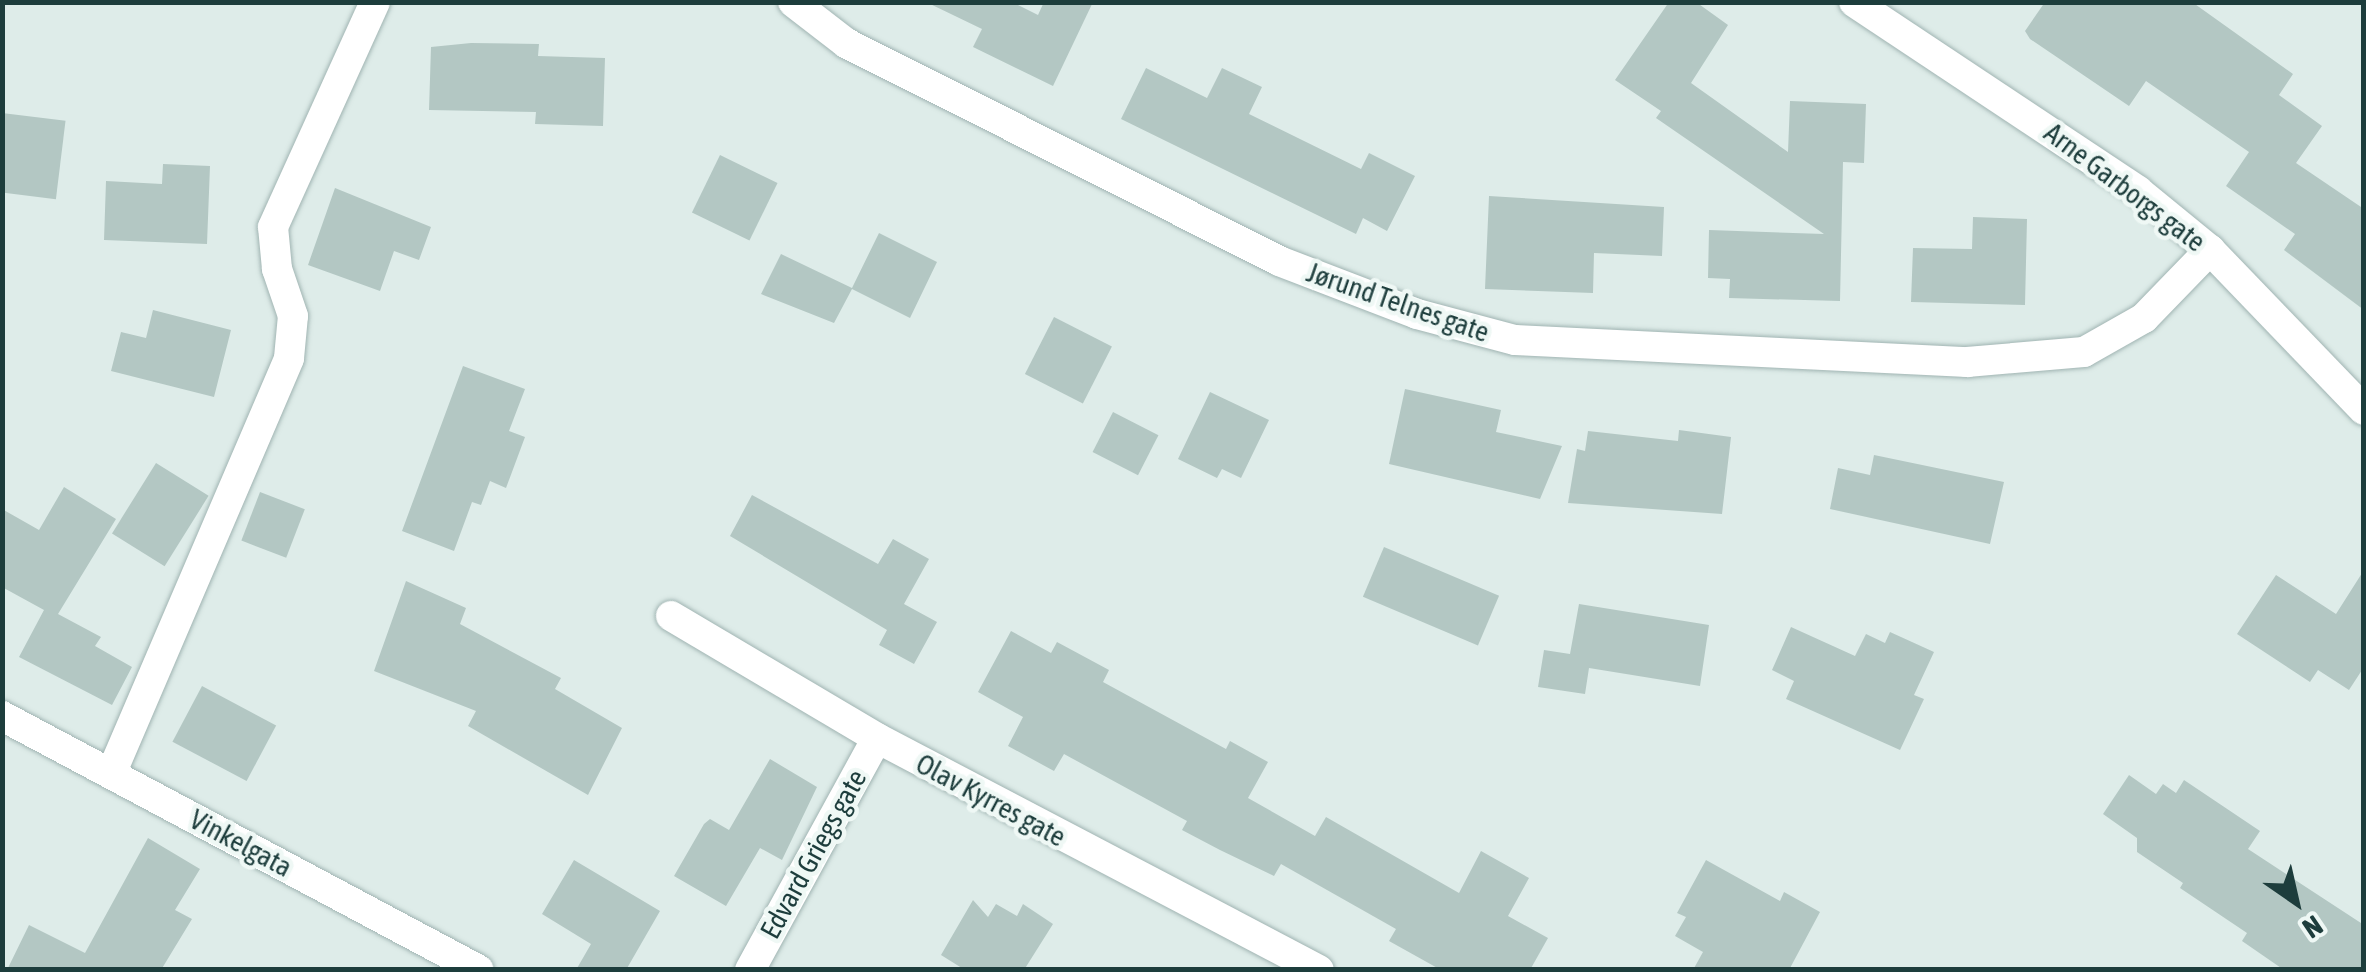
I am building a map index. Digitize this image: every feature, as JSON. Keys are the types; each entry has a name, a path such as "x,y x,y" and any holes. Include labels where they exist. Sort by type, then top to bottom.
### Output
{"street":[{"path":"111,774 289,358 293,316 277,268 273,227 375,2"},
{"name":"Jørund Telnes gate","path":"793,2 846,43 1278,261 1417,314 1515,340 1967,362 2084,352 2144,318 2210,250"},
{"name":"Arne Garborgs gate","path":"1854,2 2032,116 2210,250 2364,410"},
{"name":"Olav Kyrres gate","path":"671,616 876,738 1319,970"},
{"name":"Vinkelgata","path":"2,716 478,970"},
{"name":"Edvard Griegs gate","path":"750,970 876,738"}],"building":[{"path":"926,2 1012,2 1038,15 1044,2 1093,2 1053,86 973,47 982,29"},
{"path":"1669,2 1696,2 1728,25 1691,83 1788,152 1790,101 1866,104 1864,163 1843,162 1840,301 1729,298 1730,279 1708,278 1709,230 1824,234 1656,118 1661,111 1615,80"},
{"path":"2045,2 2192,2 2293,74 2279,95 2322,126 2296,163 2364,209 2364,310 2284,250 2295,234 2226,186 2249,152 2146,81 2129,106 2030,39 2025,31"},
{"path":"539,44 538,56 605,58 603,126 535,124 536,112 429,110 431,47"},
{"path":"1146,68 1207,98 1222,68 1262,87 1249,114 1361,169 1369,153 1415,176 1387,231 1363,218 1356,234 1121,119"},
{"path":"2,113 66,121 56,199 2,193"},
{"path":"720,155 778,183 749,241 692,213"},
{"path":"163,164 210,166 207,244 104,240 106,181 162,184"},
{"path":"335,188 431,227 419,260 394,251 380,291 308,265"},
{"path":"1489,196 1664,207 1662,256 1594,253 1593,293 1485,289"},
{"path":"1973,217 2027,219 2025,305 1911,302 1913,248 1972,249"},
{"path":"879,233 937,262 910,318 852,289 834,323 761,294 781,254 852,288"},
{"path":"153,310 231,330 214,397 111,371 121,332 146,338"},
{"path":"1054,317 1112,347 1083,404 1025,374"},
{"path":"463,366 525,389 509,431 525,437 506,488 490,481 481,505 472,502 454,551 402,531"},
{"path":"1405,389 1501,410 1496,432 1562,446 1540,499 1389,464"},
{"path":"1210,392 1269,420 1241,478 1222,469 1217,478 1178,459"},
{"path":"1113,412 1158,435 1138,475 1093,452"},
{"path":"1679,430 1731,437 1722,514 1568,503 1577,449 1585,451 1588,431 1678,441"},
{"path":"1874,455 2004,482 1990,544 1830,509 1838,468 1870,475"},
{"path":"156,463 209,496 165,566 112,533"},
{"path":"64,487 116,519 58,614 101,637 95,646 132,667 112,705 19,657 44,610 2,587 2,509 39,530"},
{"path":"260,492 305,509 286,558 241,541"},
{"path":"752,495 878,564 893,539 929,559 904,604 937,622 914,664 879,645 887,630 730,536"},
{"path":"1384,547 1499,596 1478,646 1363,597"},
{"path":"2364,570 2364,667 2349,690 2318,670 2310,682 2237,634 2276,575 2336,614"},
{"path":"406,581 466,608 460,624 561,678 555,689 622,728 588,795 468,726 476,711 374,671"},
{"path":"1579,604 1709,625 1700,686 1589,668 1585,694 1538,687 1544,650 1570,654"},
{"path":"1791,627 1855,656 1866,634 1885,643 1890,632 1934,652 1914,695 1924,699 1900,750 1786,699 1794,681 1772,670"},
{"path":"1011,631 1051,653 1057,642 1109,670 1103,682 1226,749 1230,741 1268,762 1248,798 1315,836 1326,817 1459,893 1481,851 1529,878 1508,916 1548,938 1530,970 1441,970 1389,941 1396,929 1281,864 1274,876 1220,850 1182,830 1187,821 1064,754 1054,771 1008,746 1023,717 978,692"},
{"path":"202,686 276,725 247,781 172,742"},
{"path":"770,759 817,787 782,860 760,848 726,906 674,876 704,824 710,819 729,830"},
{"path":"2129,775 2156,794 2163,784 2176,793 2184,780 2260,831 2248,849 2364,925 2364,970 2284,970 2242,941 2247,933 2180,888 2183,883 2137,852 2137,838 2103,814"},
{"path":"148,838 200,869 175,910 192,919 161,970 7,970 29,925 85,953"},
{"path":"574,860 660,911 626,970 576,970 591,944 542,914"},
{"path":"1706,860 1780,901 1784,892 1820,912 1789,970 1693,970 1703,952 1675,936 1686,917 1677,913"},
{"path":"973,900 988,917 996,904 1017,916 1023,904 1053,924 1024,970 965,970 941,955"}]}
